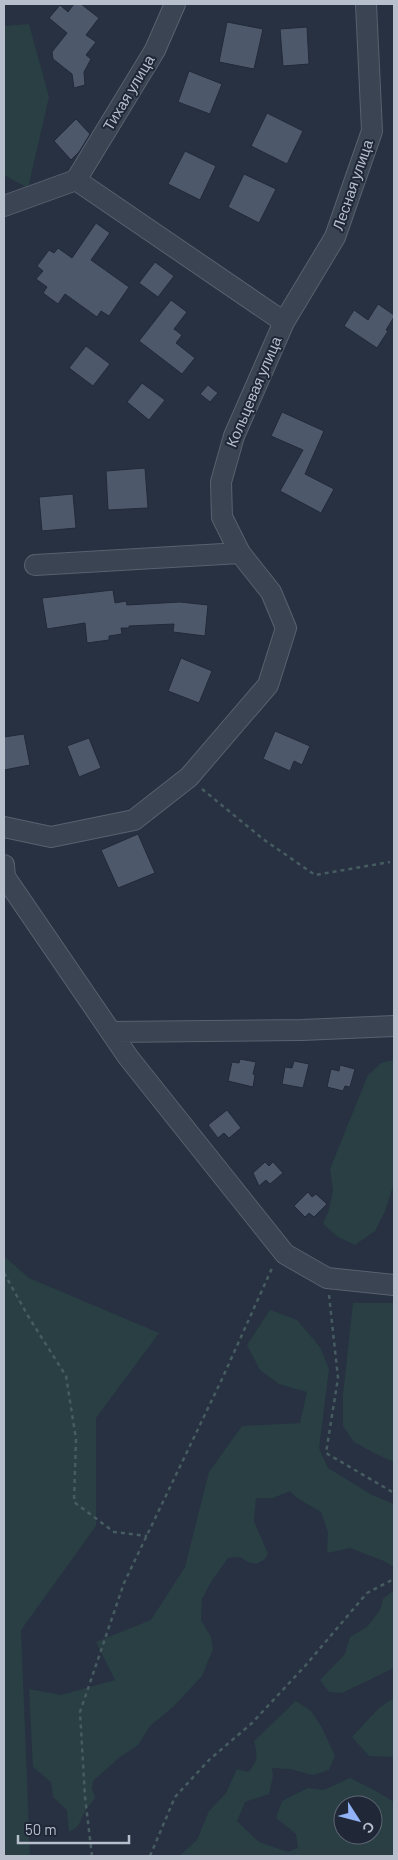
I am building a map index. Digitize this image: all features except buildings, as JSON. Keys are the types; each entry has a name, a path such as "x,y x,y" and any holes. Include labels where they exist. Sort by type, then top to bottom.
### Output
{"street":[{"name":"Тихая улица","path":"76,180 155,50 175,4"},
{"name":"Лесная улица","path":"284,322 335,237 372,131 366,4"},
{"path":"4,206 76,180"},
{"name":"Кольцевая улица","path":"4,827 51,837 134,820 189,778 268,685 286,628 272,592 240,554 222,517 221,482 234,436 284,322 76,180"},
{"path":"35,565 240,554"},
{"path":"4,866 5,877 128,1057 285,1254 327,1278 394,1285"},
{"path":"111,1032 302,1030 394,1026"}],"path":[{"path":"189,778 263,839 315,875 390,862"},
{"path":"92,1856 85,1797 80,1712 124,1583 222,1379 281,1249"},
{"path":"4,1273 28,1316 66,1376 76,1439 74,1502 114,1532 147,1536"},
{"path":"327,1278 338,1378 326,1453 394,1492"},
{"path":"150,1856 175,1797 209,1760 252,1723 306,1666 367,1593 394,1579"}],"green space":[{"path":"29,24 49,97 28,188 4,175 4,26"},
{"path":"394,1060 394,1183 385,1211 375,1231 355,1245 338,1237 323,1224 329,1210 333,1191 330,1169 368,1075 381,1063"},
{"path":"4,1256 29,1278 159,1333 96,1418 96,1526 21,1630 30,1856 4,1856"},
{"path":"353,1303 394,1303 394,1462 354,1442 343,1426 343,1395"},
{"path":"270,1310 297,1320 320,1347 329,1369 319,1448 328,1468 372,1495 394,1504 394,1567 384,1561 350,1548 327,1553 328,1532 321,1512 297,1498 290,1491 273,1498 256,1498 254,1521 268,1554 264,1560 256,1564 240,1557 228,1558 211,1582 202,1599 201,1620 211,1637 213,1649 202,1676 173,1707 150,1726 138,1745 120,1757 93,1781 92,1789 95,1797 79,1824 69,1832 67,1810 53,1797 51,1782 33,1767 29,1689 61,1695 115,1680 96,1642 151,1620 185,1567 209,1472 242,1426 300,1423 307,1392 279,1384 260,1370 247,1345"},
{"path":"394,1590 394,1668 342,1693 329,1692 320,1680 345,1654 350,1637 367,1627 380,1610 383,1599"},
{"path":"394,1698 394,1757 369,1756 352,1737 379,1708"},
{"path":"296,1701 311,1711 321,1726 335,1756 329,1770 313,1775 290,1769 272,1768 273,1776 269,1794 245,1802 237,1821 259,1842 288,1852 298,1848 296,1834 276,1818 282,1801 308,1788 324,1790 350,1778 383,1795 333,1795 333,1845 383,1845 383,1795 394,1802 394,1856 179,1856 197,1840 209,1811 226,1793 237,1769 248,1772 254,1765 256,1750 254,1741"}]}
